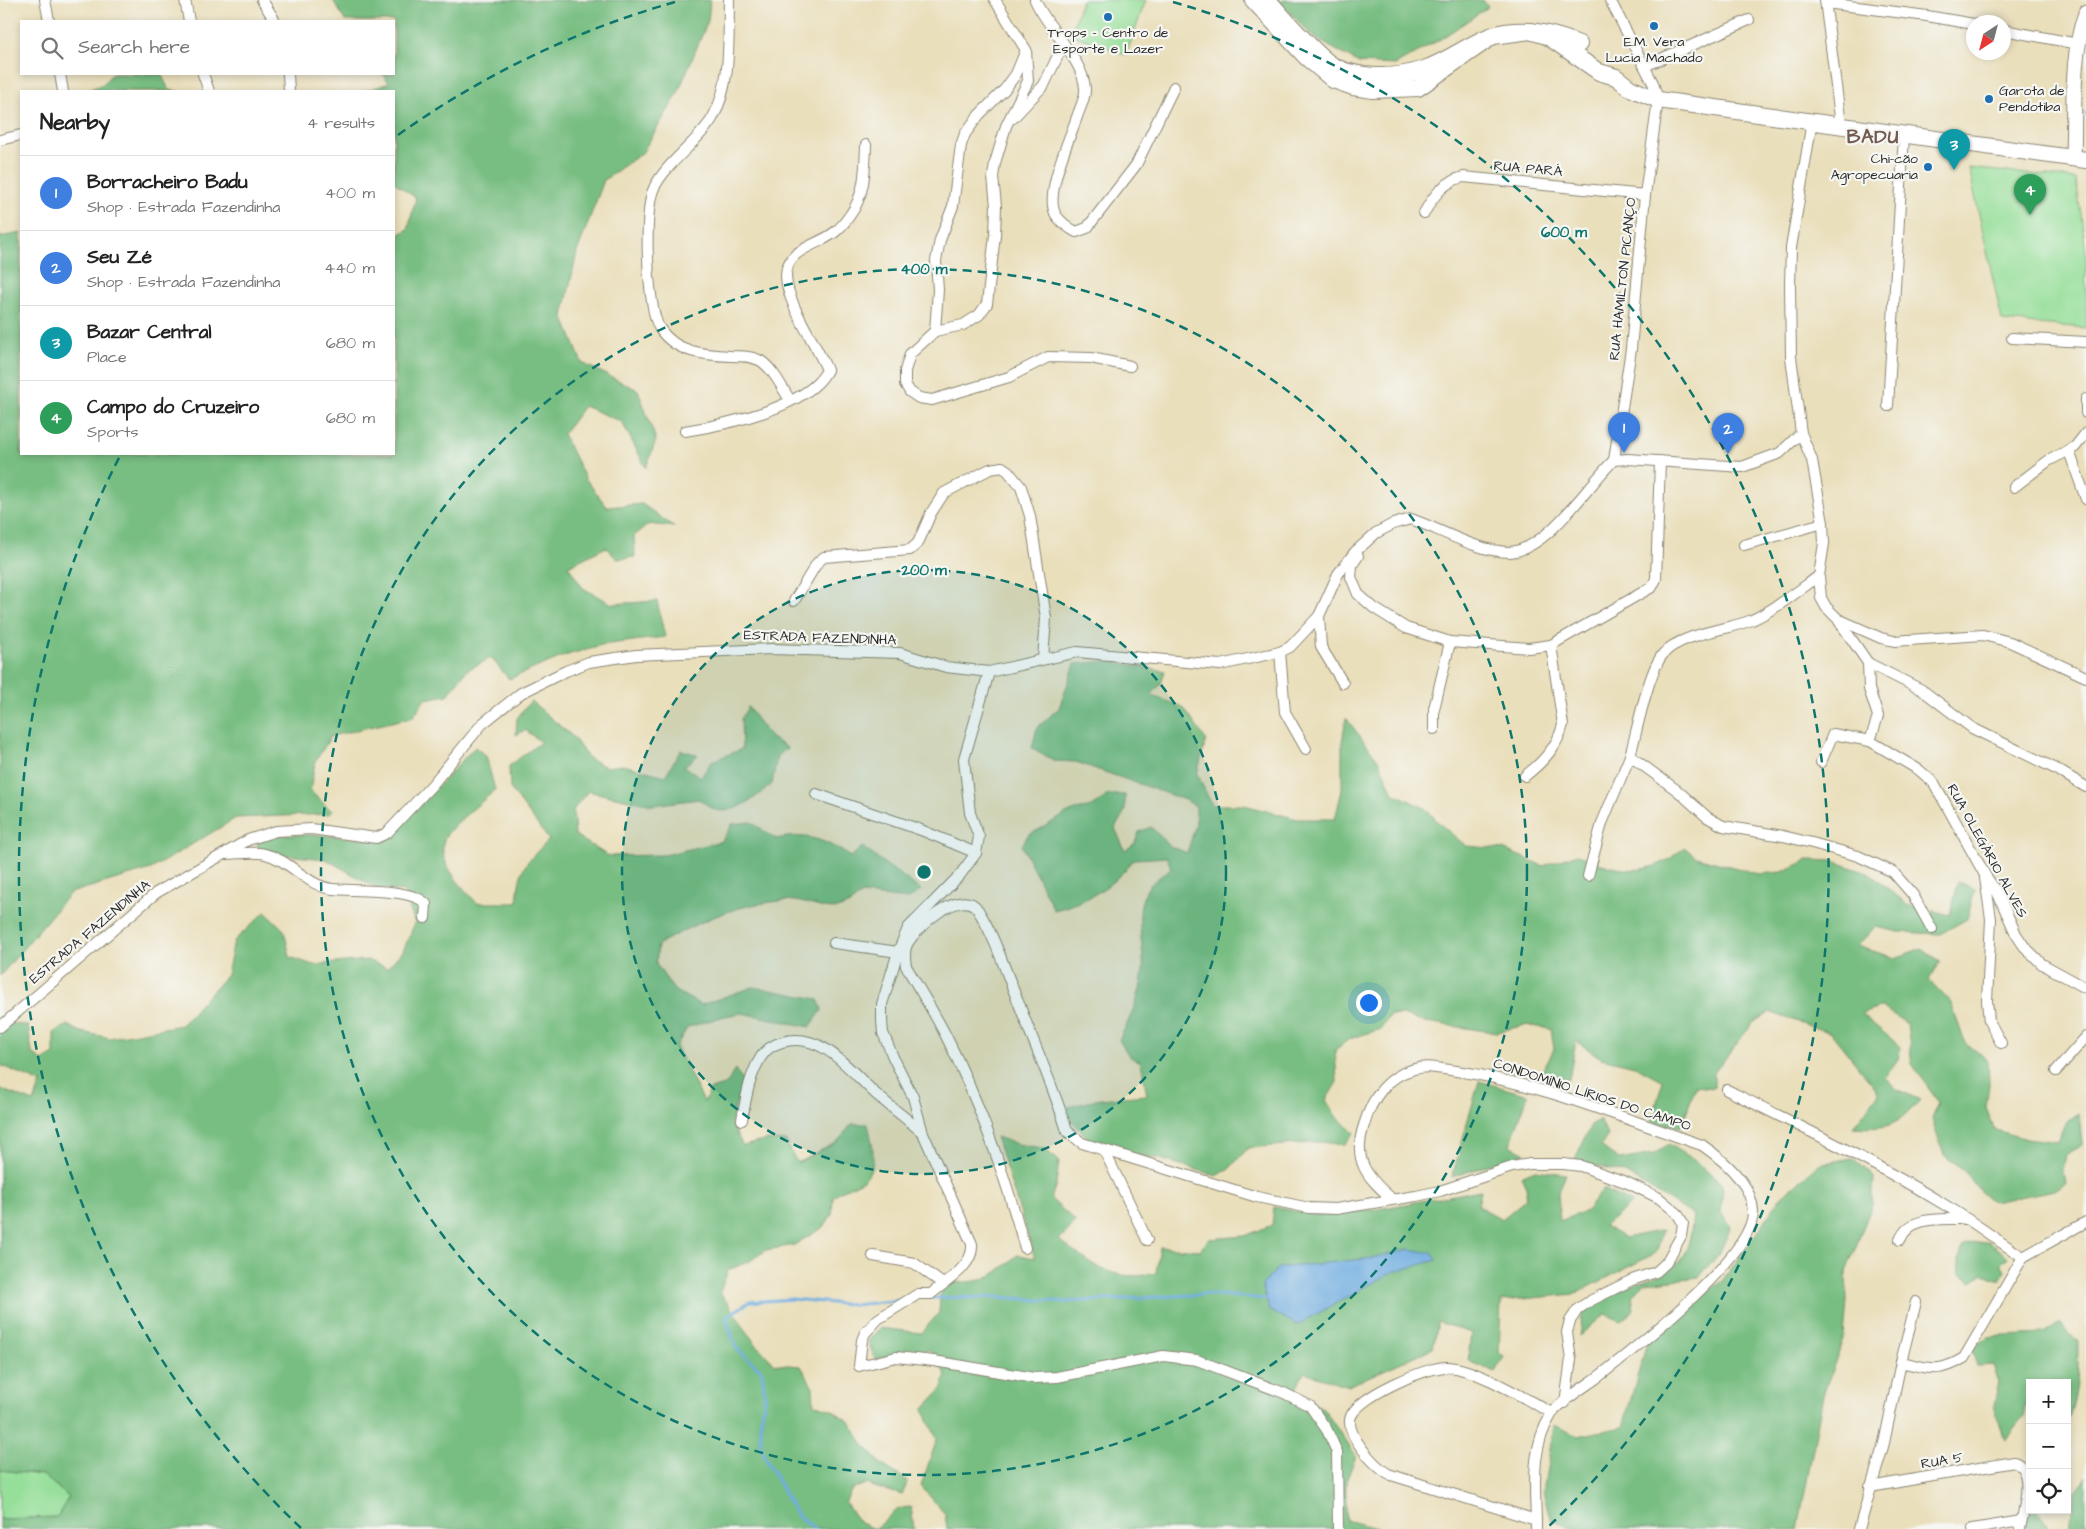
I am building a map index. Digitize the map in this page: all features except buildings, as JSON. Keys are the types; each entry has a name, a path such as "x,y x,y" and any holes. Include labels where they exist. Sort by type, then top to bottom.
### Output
{"main road":[{"path":"1253,0 1307,58 1333,80 1353,87 1374,90 1418,88 1493,36 1530,31 1547,36 1598,72 1616,78"},
{"path":"1268,0 1332,65 1353,74 1373,76 1395,76 1416,70 1491,19"},
{"path":"1509,16 1531,18 1561,31 1605,64 1616,78 1630,88 1658,100 2080,159"}],"street":[{"path":"45,0 50,20"},
{"path":"186,0 189,20"},
{"path":"262,0 274,20"},
{"path":"728,0 727,56 722,93 712,118 654,188 648,207 648,263 654,314 660,329 677,346 694,352 745,356 760,361 769,369 790,400"},
{"path":"995,0 1026,50 1028,81 1006,126 993,177 996,206 995,235 987,304 979,315 963,325 936,331 910,354 905,371 905,384 910,392 919,398 932,400 1009,377 1048,357 1091,358 1130,366"},
{"path":"1035,0 1063,45 1081,69 1086,90 1053,186 1052,205 1055,215 1066,226 1076,232 1087,228 1136,165 1174,87"},
{"path":"1610,0 1645,66 1658,100"},
{"path":"1841,125 1825,2 1966,23"},
{"path":"2080,159 2078,44 2086,13"},
{"path":"1645,66 1749,20"},
{"path":"2011,31 2078,44"},
{"path":"1006,126 1044,85 1063,45"},
{"path":"936,331 938,290 936,260 940,240 953,206 961,145 965,134 979,115 1005,89 1016,74 1026,50"},
{"path":"60,75 63,90"},
{"path":"203,75 208,90"},
{"path":"288,75 289,90"},
{"name":"RUA HAMILTON PICANÇO","path":"1614,460 1631,349 1646,195 1658,100"},
{"path":"1812,121 1791,248 1791,356 1801,434 1812,460 1823,523 1824,543 1819,576 1821,598 1868,663 1922,690 1972,728 2056,769 2086,787"},
{"path":"0,140 20,135"},
{"path":"1888,406 1904,135"},
{"path":"685,431 723,426 763,414 815,386 827,370 792,299 786,278 787,268 792,258 803,248 834,233 850,215 861,196 866,145"},
{"name":"RUA PARÁ","path":"1424,213 1432,199 1449,181 1463,177 1646,195"},
{"path":"2012,338 2086,342"},
{"path":"2086,399 2086,412"},
{"path":"2014,487 2048,461 2069,451 2086,433"},
{"path":"1614,460 1660,461 1742,467 1780,452 1801,434"},
{"path":"2069,451 2086,499"},
{"name":"ESTRADA FAZENDINHA","path":"0,1027 156,893 248,840 276,831 311,829 376,838 387,833 432,785 482,724 521,693 589,662 713,650 818,650 900,653 946,667 989,672 1077,652 1220,665 1280,652 1290,646 1319,616 1338,574 1355,552 1376,533 1393,524 1411,519 1458,538 1490,548 1508,552 1523,550 1540,540 1554,527 1614,460"},
{"path":"1393,524 1356,558 1351,577 1358,594 1374,608 1406,628 1450,642 1529,648 1551,645 1652,587 1656,579 1660,461"},
{"path":"794,601 817,563 824,557 910,550 918,543 931,514 944,493 990,469 1002,467 1008,471 1021,487 1030,516 1046,618 1042,659"},
{"path":"1744,545 1823,523"},
{"path":"1588,876 1602,823 1630,756 1655,668 1663,654 1676,643 1752,620 1819,576"},
{"path":"1319,616 1321,647 1343,683"},
{"path":"1838,619 1881,638 1894,641 1983,635 2010,642 2086,677"},
{"path":"1434,729 1434,709 1450,642"},
{"path":"1525,776 1551,752 1560,738 1563,725 1551,645"},
{"path":"1280,652 1285,712 1306,749"},
{"path":"1868,663 1869,689 1878,716 1870,741"},
{"path":"989,672 964,759 970,813 978,837 976,853 960,875 908,928 898,952 882,1004 883,1033 913,1097 922,1133 972,1244 973,1253 968,1262 931,1294 918,1294 878,1319 865,1333 862,1340 859,1366 896,1357 934,1361 1034,1378 1057,1376 1163,1356 1197,1360 1284,1393 1310,1406 1327,1430 1336,1452 1338,1529"},
{"name":"RUA OLEGÁRIO ALVES","path":"1821,762 1833,734 1870,741 1919,770 1934,783 1985,875 1998,894 2016,934 2024,946 2042,964 2086,988"},
{"path":"1630,756 1678,791 1707,817 1723,826 1783,836 1858,856 1892,872 1913,895 1932,928"},
{"path":"816,794 912,827 976,853"},
{"path":"226,854 264,854 278,858 313,882 332,889 415,896 426,904 425,918"},
{"path":"1985,875 1991,919 1987,1001 1989,1021 2001,1043"},
{"path":"1025,1248 1007,1182 980,1115 946,1036 906,966 904,956 912,935 952,904 961,900 970,902 977,908 995,945 1067,1131 1082,1143 1105,1152 1257,1197 1309,1208 1336,1209 1367,1206 1392,1199 1440,1192 1512,1167 1563,1164 1581,1166 1628,1183 1659,1198 1677,1213 1683,1223 1681,1236 1666,1264 1656,1272 1590,1300 1578,1309 1570,1321 1567,1332 1571,1359 1565,1403"},
{"path":"834,943 898,952"},
{"path":"2056,1071 2086,1037"},
{"path":"742,1120 752,1075 761,1056 771,1046 790,1040 804,1040 828,1051 845,1062 877,1095 922,1133"},
{"name":"CONDOMÍNIO LÍRIOS DO CAMPO","path":"1392,1199 1370,1180 1363,1168 1360,1144 1363,1126 1376,1095 1392,1079 1415,1069 1429,1067 1490,1077 1570,1100 1702,1145 1719,1156 1740,1178 1754,1212 1751,1223 1736,1252 1706,1286 1609,1369 1552,1413 1540,1438 1535,1464 1536,1524"},
{"path":"1727,1090 1818,1135 1966,1219 2022,1257"},
{"path":"1105,1152 1147,1240"},
{"path":"1900,1240 1903,1232 1918,1222 1966,1219"},
{"path":"1902,1362 1938,1370 1964,1358 2022,1257 2086,1222"},
{"path":"873,1256 914,1263 943,1284"},
{"path":"1859,1529 1884,1443 1916,1302"},
{"path":"1536,1524 1388,1474 1380,1469 1351,1432 1350,1422 1358,1407 1407,1376 1430,1368 1449,1367 1468,1371 1552,1413"},
{"name":"RUA 5","path":"1870,1487 2014,1462 2019,1464 2026,1473 2021,1525"},
{"path":"1973,1529 2021,1525"}],"green space":[{"path":"333,0 710,0 708,21 676,97 642,153 604,180 577,252 563,316 582,363 638,390 656,440 646,468 622,422 584,406 563,434 585,478 607,507 642,504 674,527 649,524 634,536 635,557 617,559 606,547 568,566 583,588 612,604 657,601 665,637 601,645 564,656 509,679 491,658 467,670 448,695 425,699 413,717 331,736 315,762 310,791 332,811 330,814 236,818 151,869 70,893 0,976 0,237 20,233 20,455 395,455 395,237 408,229 416,198 395,183 395,90 368,90 389,83 384,75 395,75 395,20 344,20"},
{"name":"Trops - Centro de Esporte e Lazer","path":"1082,0 1146,0 1126,55 1070,34"},
{"path":"1284,0 1483,0 1488,7 1439,40 1395,65 1359,63 1313,37 1280,2"},
{"path":"111,75 162,75 169,90 88,90 103,84"},
{"path":"1969,168 2076,179 2086,250 2086,328 2002,321"},
{"path":"1106,661 1165,671 1161,684 1151,695 1183,707 1206,740 1197,774 1212,805 1244,805 1297,819 1335,819 1342,790 1342,743 1346,718 1379,761 1393,793 1425,808 1440,824 1466,846 1503,849 1543,866 1578,854 1606,865 1633,870 1659,864 1672,857 1684,847 1696,857 1759,874 1782,872 1808,860 1833,861 1870,874 1907,904 1950,915 1958,882 1975,889 1967,919 1940,934 1899,932 1875,927 1857,946 1895,958 1922,948 1940,961 1929,980 1951,1003 1965,1043 1978,1051 1988,1062 1989,1084 1986,1108 1995,1130 2019,1137 2058,1142 2067,1121 2079,1113 2082,1145 2066,1154 2063,1171 2065,1183 2055,1190 1992,1202 1983,1195 1966,1173 1944,1155 1932,1119 1939,1102 1912,1064 1907,1024 1882,1007 1861,1014 1901,1047 1898,1059 1885,1077 1897,1089 1920,1100 1897,1121 1883,1126 1853,1127 1879,1093 1831,1033 1769,1012 1753,1023 1714,1073 1714,1088 1696,1086 1681,1127 1651,1122 1663,1081 1635,1066 1601,1058 1576,1041 1569,1079 1540,1075 1554,1049 1551,1029 1525,1025 1497,1032 1419,1021 1403,1015 1390,1015 1381,1029 1349,1039 1335,1050 1337,1082 1326,1100 1335,1115 1354,1133 1344,1145 1322,1142 1248,1148 1230,1168 1217,1176 1161,1159 1116,1152 1089,1139 1067,1116 1068,1107 1100,1099 1147,1095 1141,1062 1129,1056 1119,1040 1134,1007 1142,980 1143,961 1140,918 1143,897 1150,885 1171,868 1167,857 1134,859 1118,877 1098,892 1077,903 1054,910 1022,846 1028,835 1072,811 1095,805 1107,795 1125,795 1125,811 1115,828 1125,851 1135,843 1139,832 1151,827 1170,846 1187,853 1196,824 1196,806 1185,800 1076,762 1055,761 1032,748 1037,728 1059,708 1075,664"},
{"path":"531,701 573,737 588,758 606,767 623,765 665,776 681,750 698,755 684,766 701,777 712,761 742,749 741,719 748,707 770,737 787,748 777,757 772,784 746,803 731,810 716,810 699,799 652,805 588,791 573,810 575,835 608,856 665,855 722,841 732,824 751,822 776,839 797,836 815,839 833,846 851,857 862,847 921,890 909,899 862,894 853,902 837,909 791,901 776,901 732,910 706,920 658,945 656,964 674,990 701,1005 753,987 818,999 822,1010 810,1027 742,1013 688,1027 676,1046 704,1102 711,1089 727,1084 735,1069 742,1081 731,1124 743,1146 767,1140 786,1141 797,1163 837,1142 852,1124 868,1124 873,1156 870,1171 860,1182 842,1190 833,1197 832,1214 824,1227 794,1245 766,1250 750,1261 728,1270 720,1292 754,1342 774,1364 801,1366 813,1387 814,1404 832,1410 850,1422 864,1445 881,1464 908,1481 902,1495 865,1484 852,1489 845,1503 860,1523 874,1529 0,1529 0,1519 57,1517 69,1497 43,1475 0,1470 0,1089 34,1102 41,1083 0,1065 0,1021 28,1026 32,1053 42,1061 54,1054 54,1033 67,1025 81,1032 110,1038 181,1025 227,975 234,941 265,912 284,930 290,957 313,965 367,960 387,968 403,951 415,923 404,892 376,888 326,859 284,855 256,847 263,835 322,835 386,841 475,747 486,756 495,790 452,828 443,843 443,852 446,862 457,881 477,903 517,903 524,867 533,855 549,840 510,788 509,766 541,742 525,730 516,735 517,718"},
{"path":"1479,1081 1528,1095 1510,1145 1525,1153 1452,1177"},
{"path":"1600,1120 1608,1135 1601,1146 1619,1160 1654,1154 1669,1144 1693,1159 1723,1185 1721,1213 1731,1227 1719,1254 1699,1277 1645,1283 1632,1296 1634,1310 1621,1321 1605,1314 1579,1336 1583,1312 1619,1291 1665,1272 1681,1259 1691,1234 1693,1215 1625,1173 1574,1161 1591,1125"},
{"path":"996,1137 1017,1144 1043,1148 1059,1161 1056,1184 1051,1199 1076,1222 1059,1240 1104,1270 1127,1276 1156,1273 1160,1247 1200,1250 1209,1239 1245,1236 1272,1225 1274,1207 1319,1216 1379,1209 1481,1190 1478,1206 1502,1219 1525,1200 1527,1187 1521,1176 1535,1170 1566,1174 1558,1193 1560,1221 1586,1211 1603,1189 1632,1203 1604,1226 1625,1238 1663,1230 1656,1253 1575,1294 1501,1301 1499,1353 1504,1357 1495,1372 1468,1361 1471,1333 1438,1322 1433,1348 1348,1386 1304,1372 1294,1394 1323,1408 1356,1456 1346,1481 1346,1520 1380,1529 947,1529 945,1514 921,1486 937,1439 923,1409 941,1390 946,1375 929,1350 875,1359 868,1341 880,1328 921,1333 939,1313 941,1283 983,1279 998,1271 1017,1255 1035,1258"},
{"path":"1853,1158 1874,1177 1872,1205 1846,1272 1847,1300 1844,1337 1823,1395 1798,1529 1574,1529 1551,1520 1543,1492 1554,1425 1578,1436 1623,1427 1647,1342 1669,1320 1722,1281 1780,1198 1819,1164"},
{"path":"1989,1241 2008,1257 2001,1264 2005,1271 2000,1280 1983,1274 1972,1282 1960,1274 1959,1259 1963,1245"},
{"path":"2060,1322 2078,1342 2076,1392 2071,1412 2071,1379 2026,1379 2024,1417 2005,1440 1994,1405 1999,1382 1993,1365 1977,1366 1972,1349 1987,1337 2044,1334"},
{"path":"0,1470 43,1475 69,1497 57,1517 0,1519"},
{"path":"2086,1477 2086,1529 2070,1529 2074,1492"},
{"path":"911,1507 914,1529 874,1529 898,1509"},
{"path":"2029,1514 2040,1514 2049,1529 2023,1529"}],"water":[{"path":"1409,1249 1432,1253 1437,1260 1393,1272 1297,1325 1269,1310 1262,1285 1278,1268 1373,1258"}],"waterway":[{"path":"930,1298 999,1297 1067,1302 1209,1294 1266,1299"},
{"path":"815,1529 796,1514 768,1463 761,1446 760,1426 765,1396 762,1371 736,1348 726,1317 749,1302 792,1299 853,1305 901,1300"}],"place":[{"name":"Trops - Centro de Esporte e Lazer","path":"1108,17"},
{"name":"E.M. Vera Lucia Machado","path":"1654,26"},
{"name":"Garota de Pendotiba","path":"1989,99"},
{"name":"Chi-cão Agropecuaria","path":"1928,167"},
{"name":"Bazar Central","path":"1954,170"},
{"name":"Campo do Cruzeiro","path":"2030,215"},
{"name":"Borracheiro Badu","path":"1624,453"},
{"name":"Seu Zé","path":"1728,454"}],"district":[{"name":"BADU","path":"1873,137"}]}
